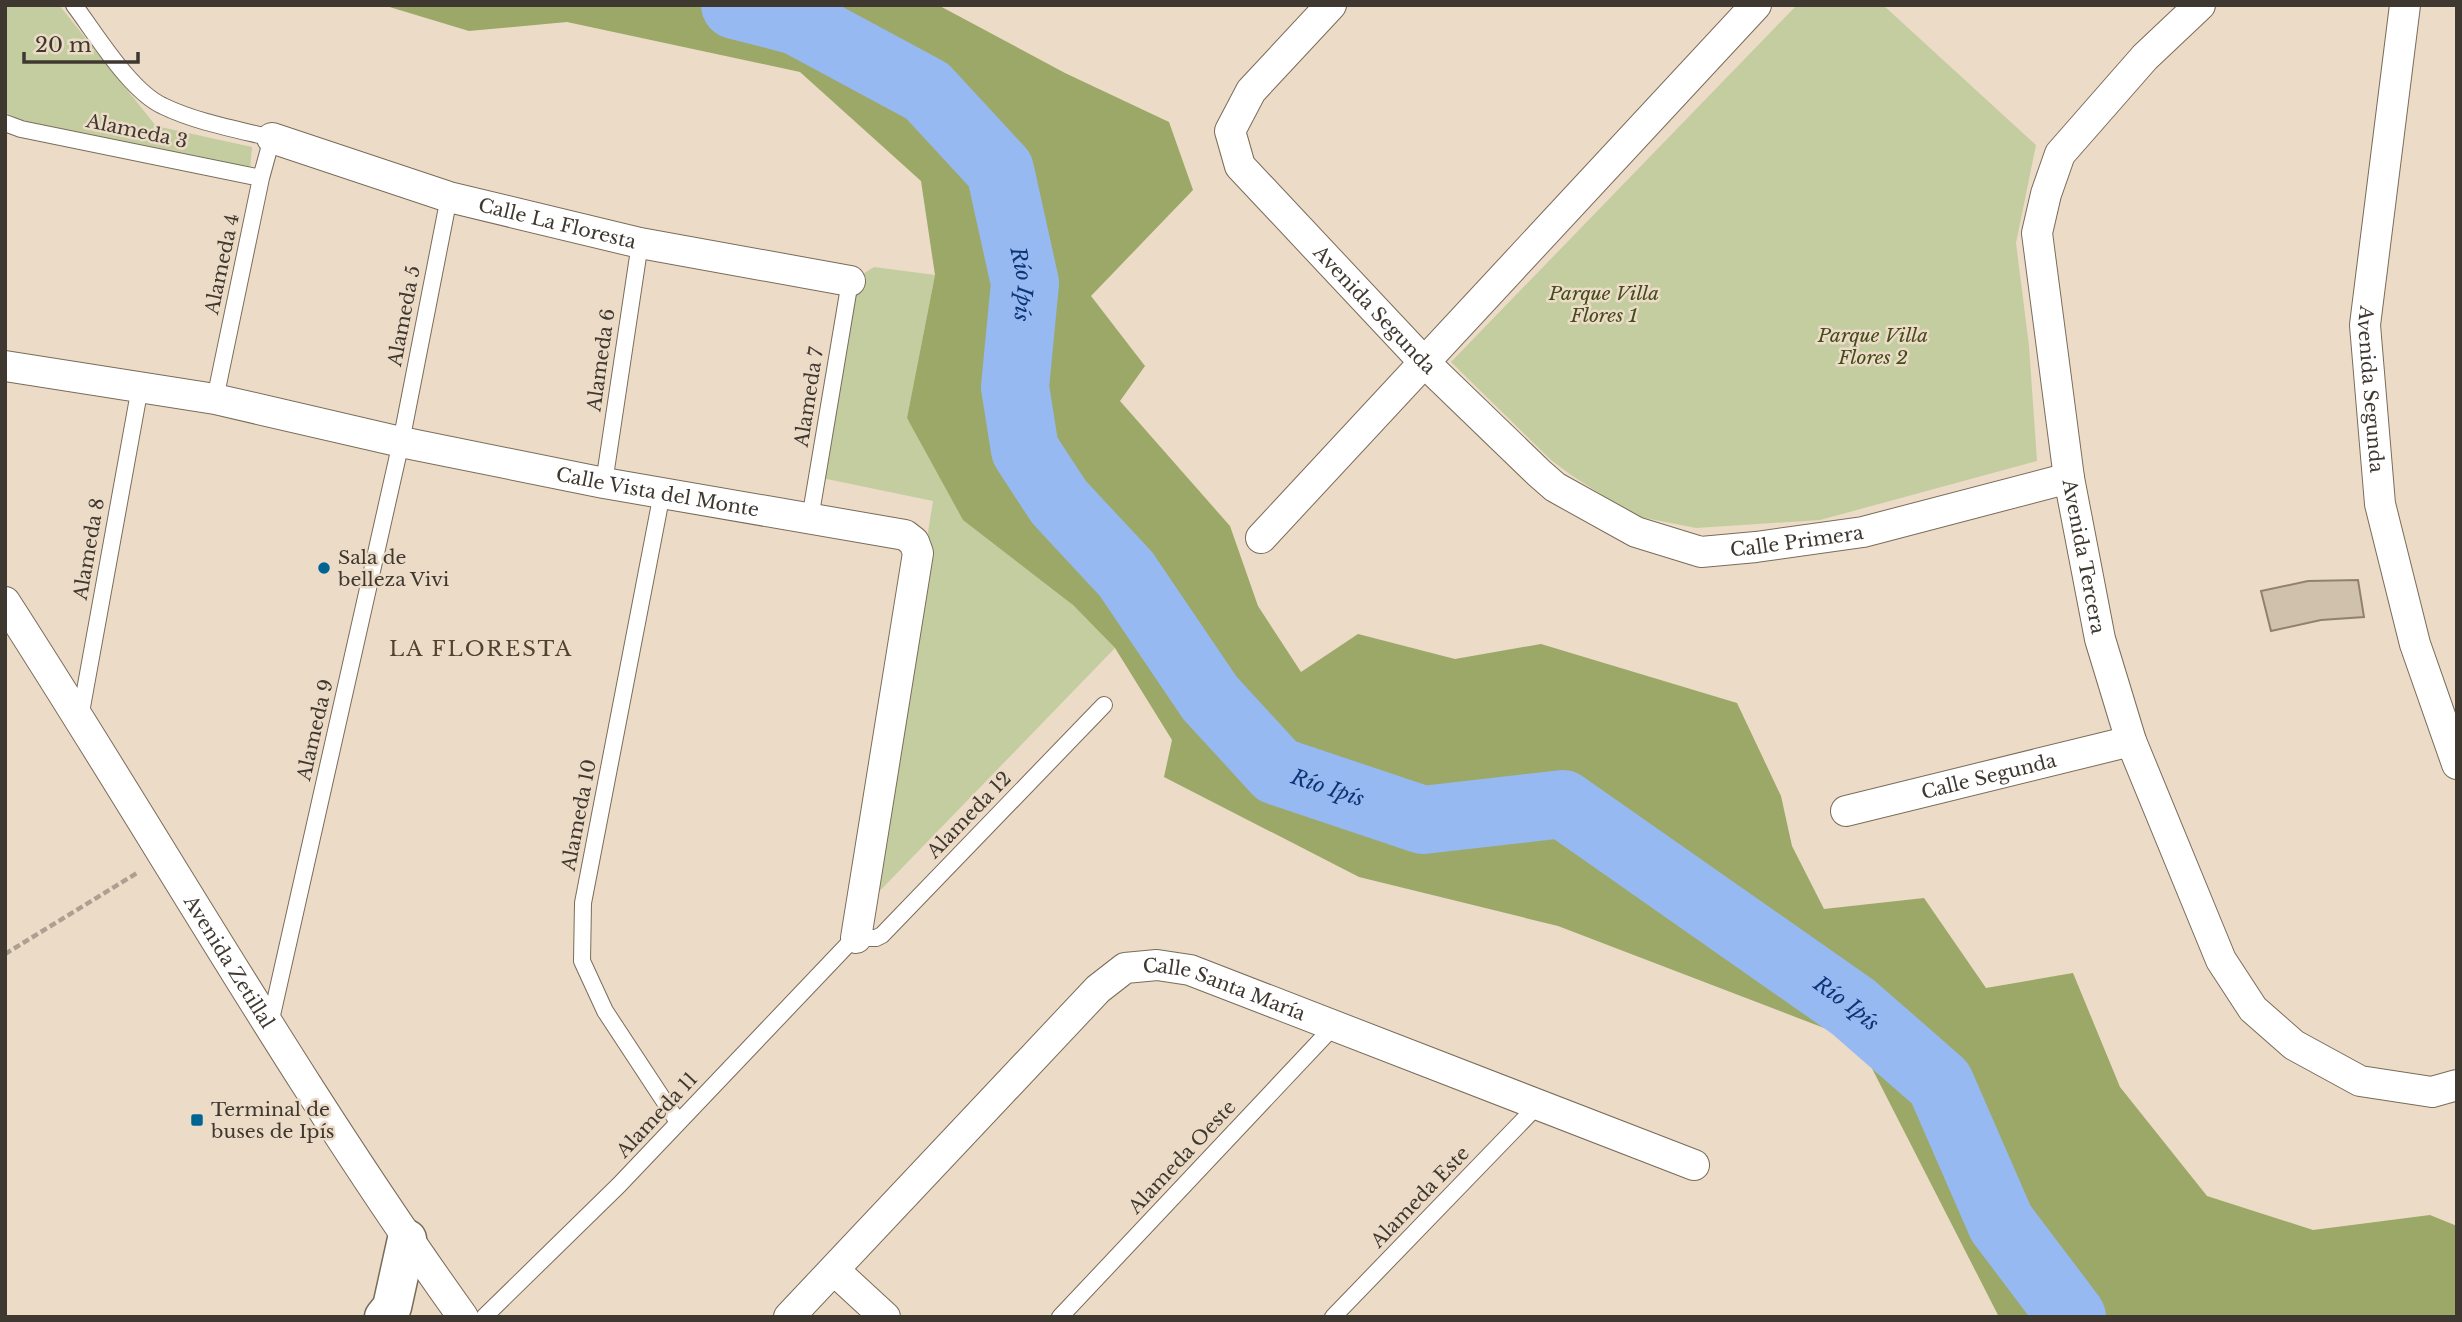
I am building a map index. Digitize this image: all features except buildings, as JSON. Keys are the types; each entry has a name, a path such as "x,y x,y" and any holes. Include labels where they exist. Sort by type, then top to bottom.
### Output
{"main road":[{"path":"384,1317 392,1307 407,1239"}],"street":[{"name":"Avenida Segunda","path":"1331,5 1251,91 1230,131 1240,166 1423,362 1539,473"},
{"path":"1261,538 1756,5"},
{"name":"Avenida Tercera","path":"2200,5 2145,57 2060,154 2046,194 2038,233 2068,478 2100,639 2131,741 2221,960 2253,1009 2294,1045 2360,1081 2432,1092 2457,1086"},
{"name":"Avenida Segunda","path":"2405,5 2365,325 2380,504 2415,644 2457,764"},
{"name":"Calle La Floresta","path":"272,138 449,197 640,243 850,281"},
{"name":"Calle Vista del Monte","path":"5,366 215,399 401,442 604,483 905,536 914,542 918,553 856,938"},
{"name":"Calle Primera","path":"1539,473 1555,487 1636,532 1701,551 1756,547 1863,532 2068,478"},
{"name":"Avenida Zetillal","path":"5,601 270,1027 407,1239 463,1317"},
{"name":"Calle Segunda","path":"1846,811 2131,741"},
{"name":"Calle Santa María","path":"789,1317 1098,989 1125,968 1157,965 1190,970 1694,1166"},
{"path":"835,1271 885,1317"}],"lane":[{"path":"74,5 131,81 160,106 211,124 272,138"},
{"name":"Alameda 3","path":"5,123 21,129 261,178"},
{"name":"Alameda 4","path":"215,399 261,178 272,138"},
{"name":"Alameda 5","path":"401,442 449,197"},
{"name":"Alameda 6","path":"604,483 640,243"},
{"name":"Alameda 7","path":"810,519 850,281"},
{"name":"Alameda 8","path":"80,718 140,387"},
{"name":"Alameda 9","path":"270,1027 401,442"},
{"name":"Alameda 10","path":"662,493 583,903 582,961 605,1011 678,1122"},
{"name":"Alameda 12","path":"856,938 876,938 883,935 1104,705"},
{"name":"Alameda 11","path":"484,1317 618,1185 856,938"},
{"name":"Alameda Oeste","path":"1059,1317 1334,1026"},
{"name":"Alameda Este","path":"1333,1317 1537,1106"}],"path":[{"path":"5,954 165,856"}],"green space":[{"path":"5,5 59,5 156,126 252,147 250,169 22,121 5,112"},
{"path":"383,5 938,5 1065,73 1169,122 1193,190 1091,296 1145,366 1120,401 1230,526 1258,606 1301,672 1358,634 1455,659 1541,644 1737,703 1781,796 1792,846 1824,909 1924,898 1986,988 2073,973 2120,1087 2207,1196 2313,1230 2430,1215 2457,1226 2457,1317 1999,1317 1858,1041 1558,926 1359,877 1164,777 1172,740 1115,648 1073,605 963,520 907,418 935,275 921,181 800,72 567,22 469,31"},
{"name":"Parque Villa Flores 2","path":"1797,5 1883,5 2036,145 2016,243 2029,346 2037,461 1820,520 1696,528 1635,516 1551,460 1451,362"},
{"path":"874,267 935,275 907,419 1073,605 1115,648 869,902 933,501 822,478 858,277"}],"waterway":[{"name":"Río Ipís","path":"735,5 797,21 927,91 1000,170 1025,283 1015,387 1025,450 1059,502 1126,574 1210,698 1277,771 1423,820 1563,804 1853,1007 1940,1083 2001,1223 2072,1317"}],"place":[{"name":"Sala de belleza Vivi","path":"324,568"},
{"name":"Terminal de buses de Ipís","path":"197,1120"}],"district":[{"name":"LA FLORESTA","path":"481,649"}],"park label":[{"name":"Parque Villa Flores 1","path":"1604,304"}]}
